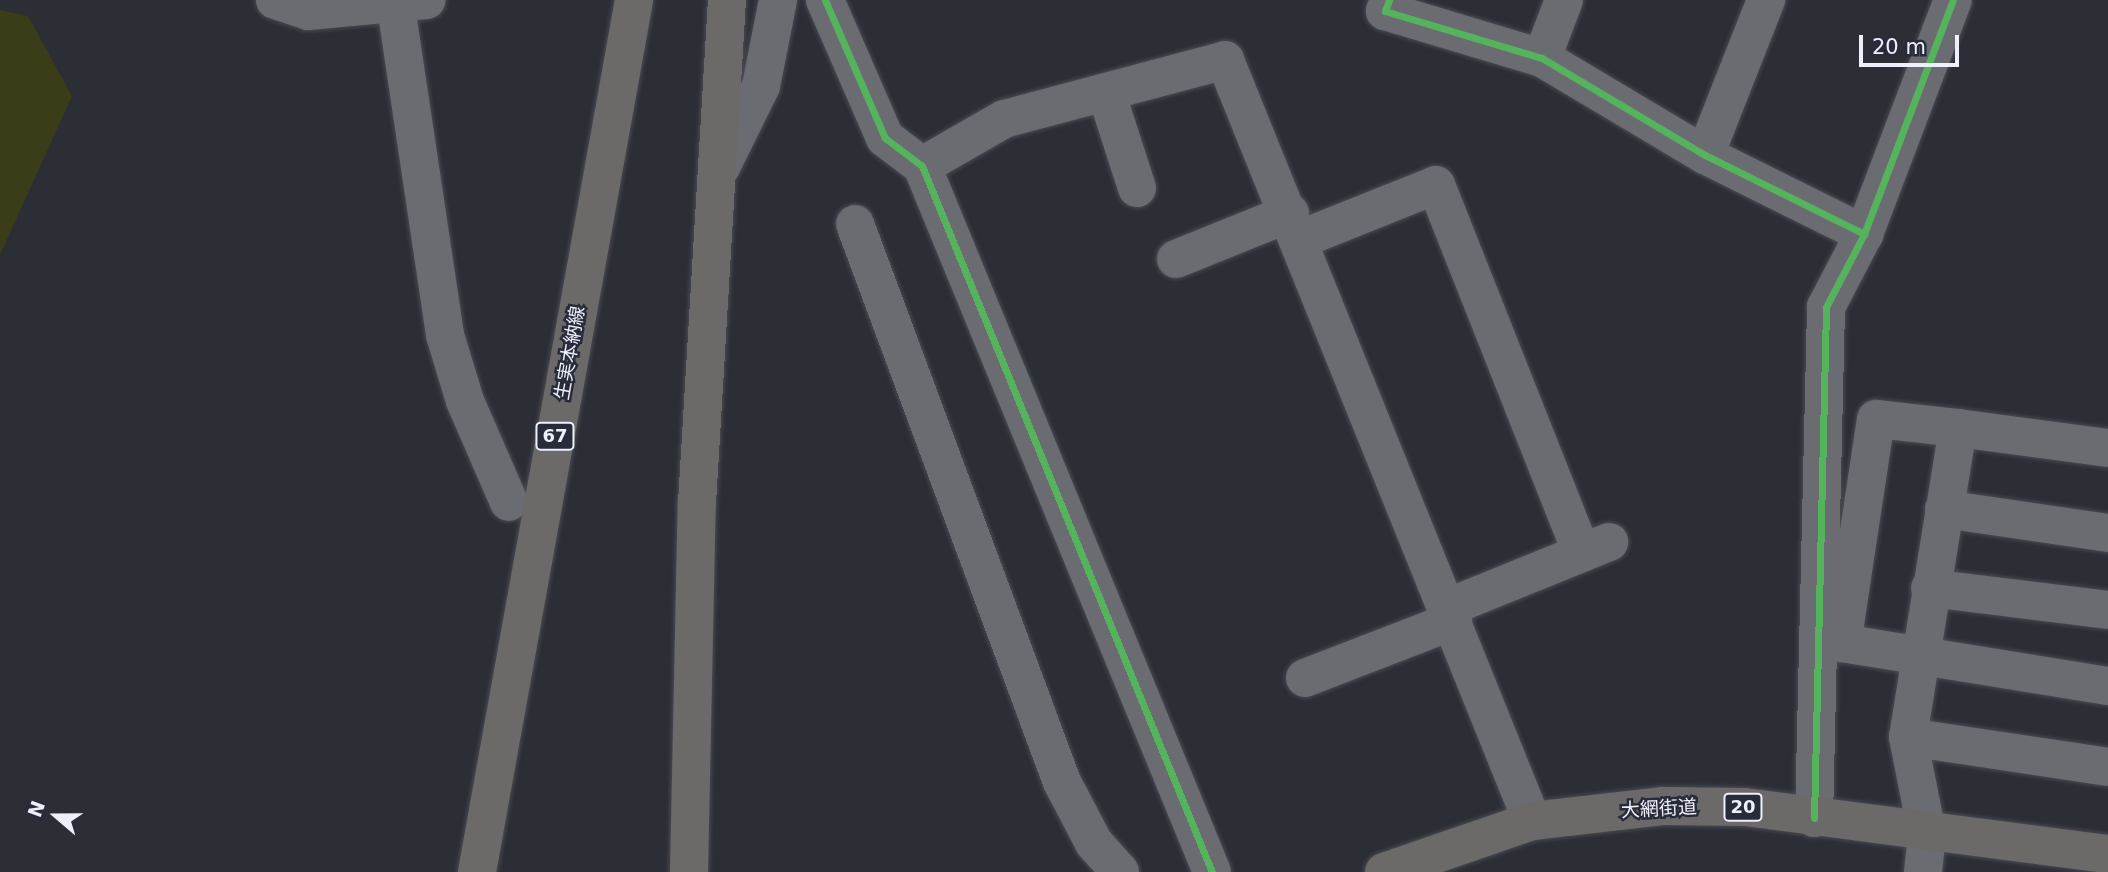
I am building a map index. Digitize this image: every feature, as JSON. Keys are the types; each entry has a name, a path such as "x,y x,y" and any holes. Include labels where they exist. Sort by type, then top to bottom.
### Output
{"main road":[{"name":"生実本納線","path":"477,872 634,0"},
{"path":"690,872 697,503 721,167 727,0"},
{"name":"大網街道","path":"1384,872 1532,821 1664,806 1745,807 1927,834 2108,854"}],"street":[{"path":"275,0 308,11 406,2 444,335 465,401 509,502"},
{"path":"721,167 761,86 778,0"},
{"path":"825,0 884,138 922,166 1212,872"},
{"path":"1389,0 1385,11 1542,58 1705,155 1864,234"},
{"path":"1542,58 1564,0"},
{"path":"1705,155 1766,0"},
{"path":"1814,818 1826,307 1864,234 1953,0"},
{"path":"922,166 1004,120 1225,60 1295,226 1532,821"},
{"path":"1106,92 1137,188"},
{"path":"1176,259 1436,186 1595,547 1305,678"},
{"path":"855,223 1062,782 1094,843 1120,872"},
{"path":"2108,448 1876,419 1843,643 1920,659 2108,686"},
{"path":"1923,872 1927,834 1908,737 1958,428"},
{"path":"1944,509 2108,533"},
{"path":"1930,588 2108,610"},
{"path":"1908,737 2108,767"}],"green space":[{"path":"0,10 28,16 72,96 0,255"}],"cycle path":[{"path":"825,0 885,138 922,166 1212,872"},
{"path":"1389,0 1385,11 1542,58 1705,155 1864,234"},
{"path":"1814,818 1826,307 1864,234 1953,0"}]}
